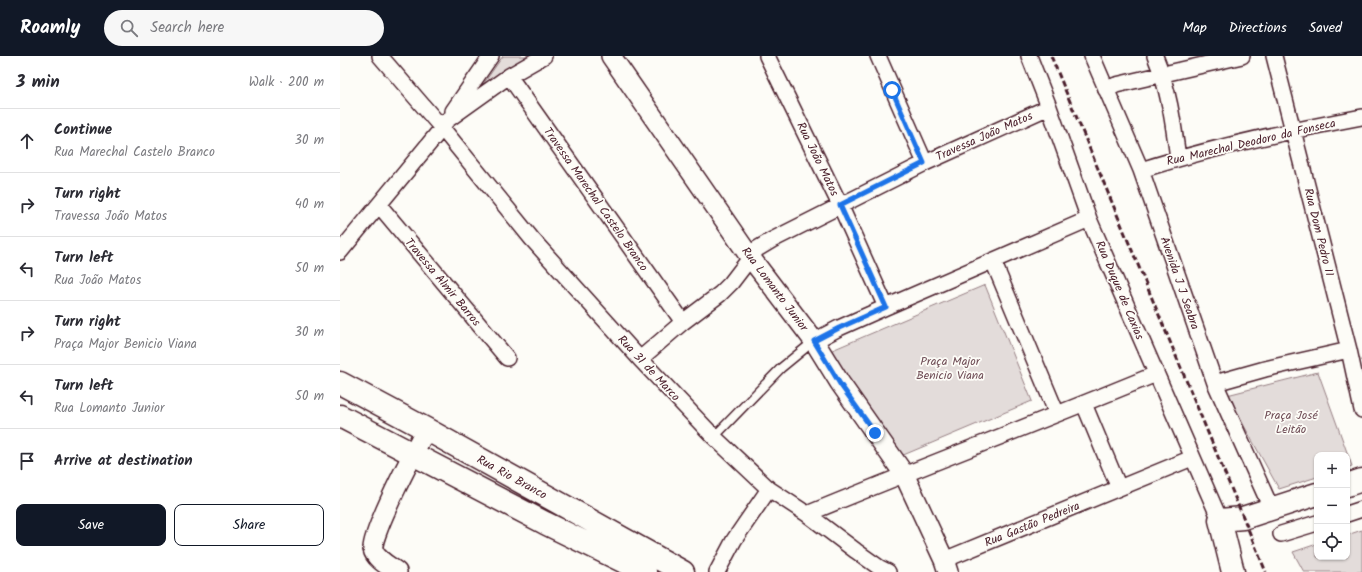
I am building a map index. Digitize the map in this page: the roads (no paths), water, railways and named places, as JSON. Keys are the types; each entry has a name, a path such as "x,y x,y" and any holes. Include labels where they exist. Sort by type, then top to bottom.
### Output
{"main road":[{"name":"Rua Rio Branco","path":"340,383 426,429 683,572"},
{"name":"Rua Rio Branco","path":"340,416 545,523 645,572"},
{"path":"1350,484 1362,480"},
{"path":"1233,572 1220,520 1243,518 1314,495"}],"street":[{"name":"Rua 31 de Marco","path":"380,56 444,125 532,239 640,359 714,437 769,489 807,514 880,568 888,572"},
{"path":"342,245 379,205 444,125 491,56"},
{"path":"444,125 482,94 509,76 544,56"},
{"name":"Rua Lomanto Junior","path":"611,56 750,257 814,341 840,384 904,474 946,566"},
{"name":"Rua João Matos","path":"767,56 840,205 886,307"},
{"path":"878,56 924,163"},
{"name":"Rua Duque de Caxias","path":"1029,56 1089,219 1220,520"},
{"name":"Avenida J J Seabra","path":"1092,56 1141,170 1215,384 1270,508"},
{"path":"1155,56 1163,74 1167,90 1178,158"},
{"path":"1106,90 1116,85 1242,56"},
{"name":"Rua Dom Pedro II","path":"1274,56 1349,350 1362,410"},
{"name":"Travessa Marechal Castelo Branco","path":"509,76 683,322"},
{"name":"Travessa João Matos","path":"640,359 683,322 720,294 731,283 750,257 757,250 772,240 924,163 1049,107"},
{"name":"Rua Marechal Deodoro da Fonseca","path":"1141,170 1178,158 1294,130 1362,117"},
{"name":"Travessa Almir Barros","path":"379,205 507,358"},
{"path":"814,341 886,307 1089,219"},
{"path":"993,261 1057,414"},
{"path":"1215,384 1265,369 1349,350"},
{"path":"807,514 1156,374"},
{"path":"1084,404 1119,488"},
{"path":"397,572 378,557 373,551 373,545 376,531 426,429"},
{"name":"Rua Gastão Pedreira","path":"946,566 1119,488 1192,458"},
{"path":"717,572 734,540 769,489"},
{"path":"1350,513 1362,509"},
{"path":"1281,534 1314,524"}],"lane":[{"path":"714,437 781,368 814,341"}],"railway":[{"path":"1051,56 1266,572"}],"park label":[{"name":"Praça Major Benicio Viana","path":"950,368"},
{"name":"Praça José Leitão","path":"1291,422"}]}
